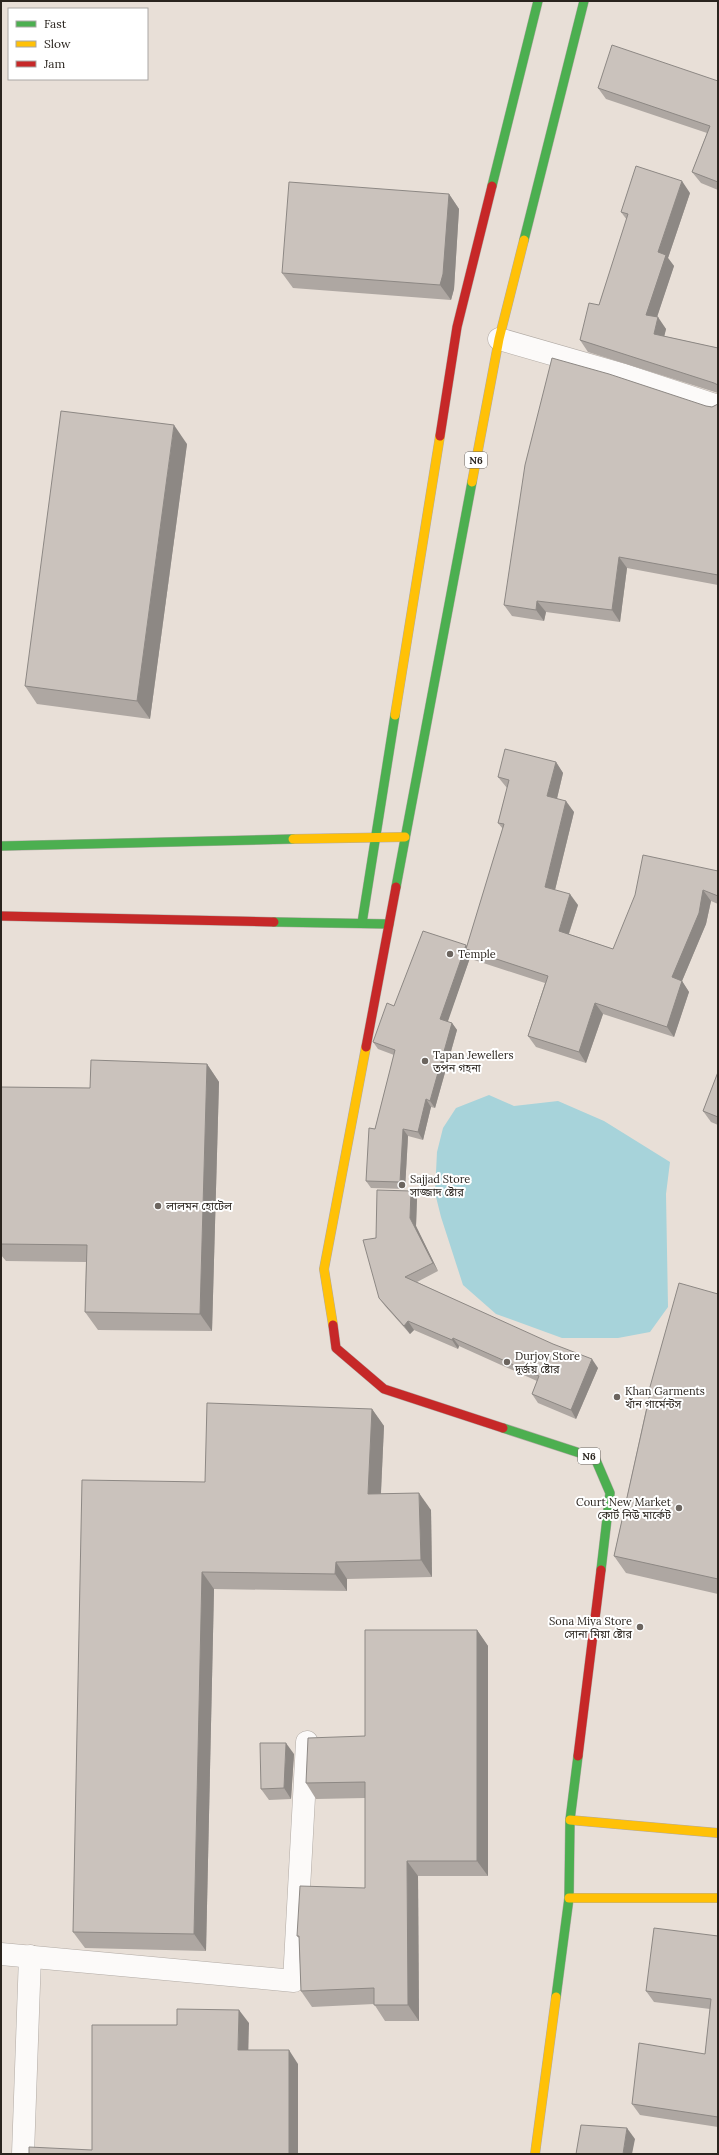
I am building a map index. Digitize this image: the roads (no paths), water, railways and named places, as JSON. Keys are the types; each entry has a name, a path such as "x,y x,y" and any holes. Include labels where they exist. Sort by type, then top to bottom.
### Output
{"main road":[{"path":"362,923 457,327 538,1"},
{"name":"N6","path":"535,2154 569,1898 570,1820 610,1493 595,1458 384,1388 336,1348 324,1269 499,339 584,1"},
{"path":"1,846 405,837"},
{"path":"1,916 389,924"},
{"path":"570,1820 718,1833"},
{"path":"569,1898 718,1898"}],"street":[{"path":"499,339 621,374 718,406"},
{"path":"1,1954 294,1981 307,1742"},
{"path":"24,2154 30,1956"}],"water":[{"path":"489,1095 514,1106 558,1101 604,1121 670,1162 666,1194 668,1307 650,1332 618,1338 562,1338 496,1314 463,1285 441,1217 435,1193 437,1152 443,1128 456,1108"}],"place":[{"name":"Temple","path":"450,954"},
{"name":"Tapan Jewellers তপন গহনা","path":"425,1061"},
{"name":"Sajjad Store সাজ্জাদ ষ্টোর","path":"402,1185"},
{"name":"লালমন হোটেল","path":"158,1206"},
{"name":"Durjoy Store দূর্জয় ষ্টোর","path":"507,1362"},
{"name":"Khan Garments খাঁন গার্মেন্টস","path":"617,1397"},
{"name":"Court New Market কোর্ট নিউ মার্কেট","path":"679,1508"},
{"name":"Sona Miya Store সোনা মিয়া ষ্টোর","path":"640,1627"}]}
